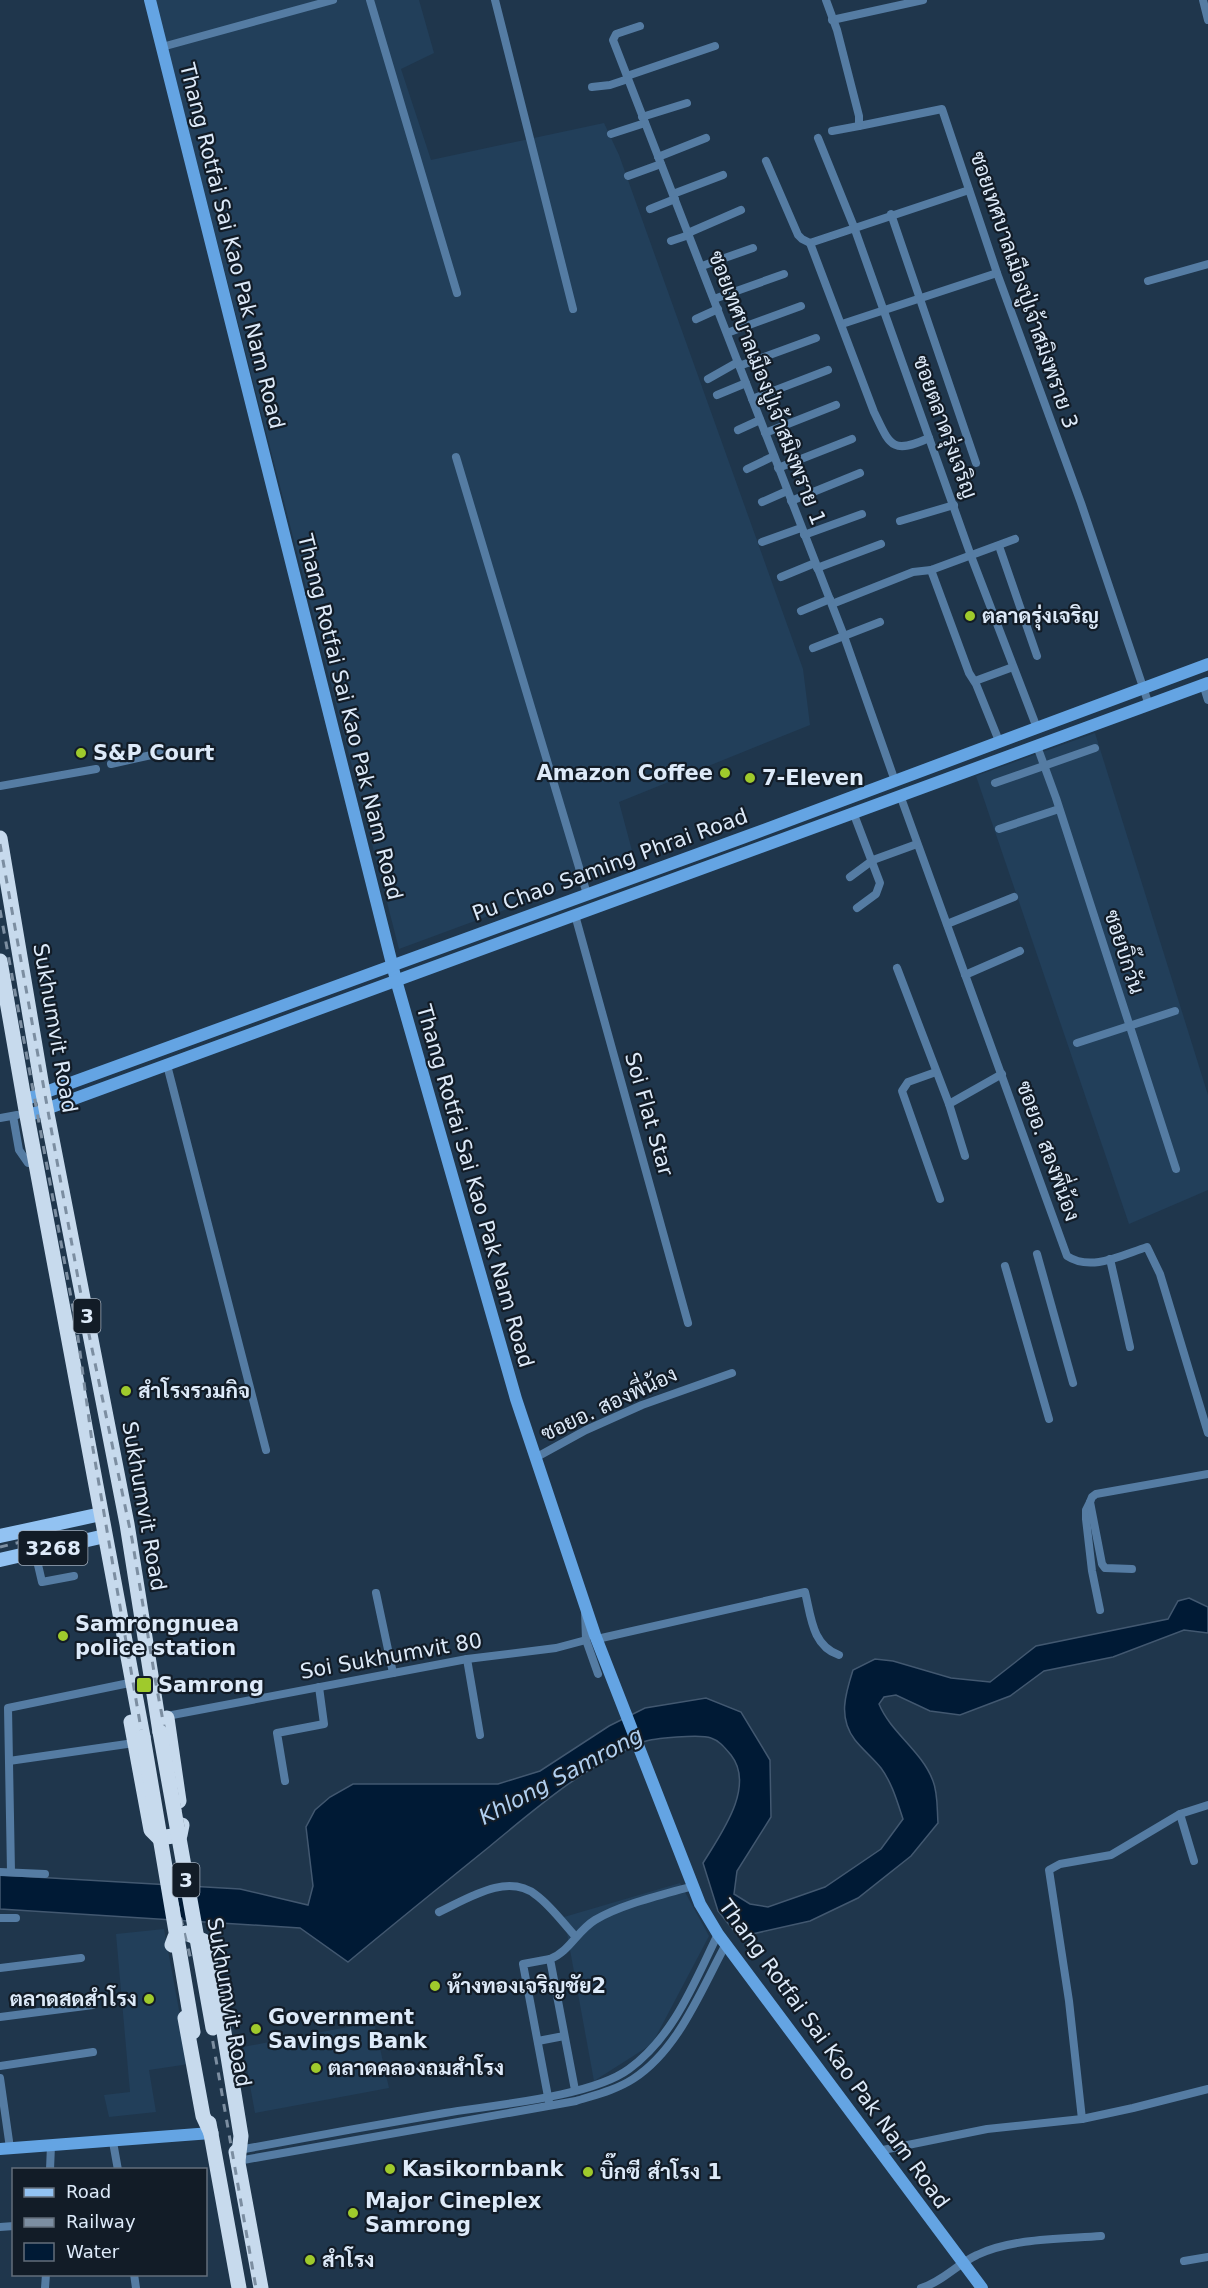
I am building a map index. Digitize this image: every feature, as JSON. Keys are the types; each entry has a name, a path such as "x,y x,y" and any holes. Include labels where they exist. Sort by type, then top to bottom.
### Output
{"highway":[{"name":"Sukhumvit Road","path":"0,838 44,1093 127,1524 160,1732 261,2288"},
{"name":"Sukhumvit Road","path":"0,962 4,1004 23,1111 36,1163 134,1682 139,1740 239,2288"},
{"path":"101,1514 127,1524"},
{"path":"105,1536 127,1524"},
{"path":"121,1614 141,1610"},
{"path":"139,1740 151,1830 159,1838 180,1835 182,1817 167,1716 160,1684 150,1664"},
{"path":"211,2133 203,2116 171,1945 175,1937 186,1933 204,1941 207,1947 222,2020 241,2136 238,2155"}],"main road":[{"name":"Thang Rotfai Sai Kao Pak Nam Road","path":"150,0 396,980 535,1458 585,1608 591,1639 625,1711 700,1904 725,1947 982,2288"},
{"name":"Pu Chao Saming Phrai Road","path":"23,1111 44,1093 698,854 1208,664"},
{"name":"Pu Chao Saming Phrai Road","path":"23,1111 47,1109 1206,684"},
{"path":"895,781 900,795"},
{"name":"3268","path":"0,1536 101,1514"},
{"name":"3268","path":"0,1560 105,1536"},
{"path":"5,2148 113,2142 211,2133"}],"street":[{"path":"162,47 333,0"},
{"path":"370,0 457,292"},
{"path":"495,0 573,309"},
{"path":"826,0 859,116 859,126 832,131"},
{"path":"832,20 923,0"},
{"path":"1203,0 1208,20"},
{"name":"ซอยเทศบาลเมืองปู่เจ้าสมิงพราย 1","path":"640,26 616,34 613,38 831,601 895,781"},
{"path":"592,87 610,85 715,46"},
{"path":"610,134 687,103"},
{"name":"ซอยเทศบาลเมืองปู่เจ้าสมิงพราย 3","path":"859,126 942,109 997,273 1081,503 1149,705"},
{"path":"628,177 706,138"},
{"name":"ซอยตลาดรุ่งเจริญ","path":"818,138 854,226 971,556 1037,728"},
{"path":"766,161 798,235 810,243 874,412 887,439 896,446 910,447 929,438"},
{"path":"650,208 723,175"},
{"path":"810,243 854,226 969,190"},
{"path":"672,241 741,210"},
{"path":"891,214 976,463"},
{"path":"702,266 753,248"},
{"path":"1148,281 1208,264"},
{"path":"842,324 997,273"},
{"path":"714,299 784,274"},
{"path":"727,333 801,306"},
{"path":"696,319 718,309"},
{"path":"708,379 738,364 816,338"},
{"path":"752,399 828,370"},
{"path":"717,395 746,382"},
{"path":"765,433 836,405"},
{"path":"738,430 760,420"},
{"path":"778,468 852,439"},
{"path":"747,469 774,456"},
{"path":"456,457 587,894"},
{"path":"791,501 860,473"},
{"path":"762,502 787,491"},
{"path":"900,521 954,505"},
{"path":"762,542 862,514"},
{"path":"801,611 914,572 931,570 1015,539"},
{"path":"781,577 881,544"},
{"path":"999,546 1037,656"},
{"path":"931,570 969,673 975,681 999,741"},
{"path":"813,648 880,622"},
{"path":"975,681 1013,667"},
{"path":"1206,684 1208,700"},
{"name":"ซอยบิ๊กวัน","path":"1037,746 1176,1169"},
{"path":"995,783 1095,748"},
{"path":"111,764 165,752"},
{"path":"0,786 96,769"},
{"name":"ซอยอ. สองพี่น้อง","path":"900,795 1067,1256 1076,1262 1087,1263 1110,1259 1147,1247 1160,1274 1208,1433"},
{"path":"999,829 1059,809"},
{"path":"854,812 880,883 876,894 857,908"},
{"path":"850,877 873,860 917,844"},
{"path":"698,854 704,868"},
{"path":"947,924 1014,897"},
{"name":"Soi Flat Star","path":"574,915 688,1323"},
{"path":"965,975 1020,951"},
{"path":"897,968 949,1104 965,1156"},
{"path":"1077,1043 1175,1011"},
{"path":"167,1065 266,1450"},
{"path":"936,1072 908,1082 902,1091 940,1198"},
{"path":"949,1104 1002,1074"},
{"path":"0,1118 23,1111"},
{"path":"1037,1254 1073,1383"},
{"path":"1110,1259 1130,1347"},
{"path":"1005,1266 1049,1419"},
{"name":"ซอยอ. สองพี่น้อง","path":"535,1458 586,1430 642,1405 732,1372"},
{"path":"1100,1610 1092,1571 1086,1519 1086,1510 1092,1497 1096,1494 1208,1474"},
{"path":"1090,1502 1102,1564 1105,1568 1132,1569"},
{"path":"35,1552 42,1582 74,1576"},
{"name":"Soi Sukhumvit 80","path":"167,1716 467,1659 556,1648 805,1592 818,1640 830,1652 839,1655"},
{"path":"376,1593 393,1673"},
{"path":"591,1639 598,1674"},
{"path":"467,1659 480,1735"},
{"path":"11,1872 9,1707 134,1682"},
{"path":"285,1781 277,1733 324,1724 319,1687"},
{"path":"9,1761 139,1740"},
{"path":"1082,2119 1069,2001 1049,1870 1060,1864 1111,1855 1180,1814 1208,1805"},
{"path":"1180,1814 1194,1861"},
{"path":"0,1822 11,1822"},
{"path":"0,1872 45,1874"},
{"path":"439,1912 477,1894 496,1888 516,1886 525,1888 536,1895 575,1936"},
{"path":"549,2101 523,1964 550,1959 564,1952 582,1929 604,1916 693,1886"},
{"path":"0,1918 15,1918"},
{"path":"238,2155 549,2101 576,2101 606,2092 633,2079 656,2061 677,2036 682,2017 718,1935"},
{"path":"549,2101 575,2090 604,2082 627,2070 650,2050 682,2017 725,1947"},
{"path":"0,1968 81,1958"},
{"path":"550,1959 575,2090"},
{"path":"0,2017 93,2005"},
{"path":"538,2041 564,2036"},
{"path":"0,2066 93,2052"},
{"path":"627,2070 633,2079"},
{"path":"0,2078 5,2148"},
{"path":"878,2151 987,2129 1082,2119 1208,2089"},
{"path":"113,2142 118,2168"},
{"path":"50,2168 51,2145"},
{"path":"921,2288 931,2285 962,2262 991,2249 1101,2236"},
{"path":"1184,2261 1208,2257"}],"shaded area":[{"path":"155,0 419,0 434,53 401,69 431,160 604,123 619,155 803,669 810,725 619,802 635,862 399,949"},
{"path":"1095,733 1208,1095 1208,1190 1129,1224 976,776"},
{"path":"680,1883 709,1936 652,2044 594,2081 564,1917"},
{"name":"ตลาดสดสำโรง","path":"164,1929 189,2064 149,2070 156,2112 109,2117 104,2095 130,2092 116,1934"},
{"name":"ตลาดคลองถมสำโรง","path":"374,2022 389,2088 255,2113 243,2047"}],"water":[{"name":"Khlong Samrong","path":"1189,1598 1208,1607 1208,1633 1184,1630 1113,1657 1044,1671 1010,1696 960,1715 930,1711 896,1695 884,1697 879,1704 884,1714 922,1760 933,1781 937,1796 938,1823 911,1856 858,1898 810,1921 739,1937 718,1911 703,1863 733,1810 740,1781 738,1768 724,1747 714,1739 698,1736 643,1742 582,1775 525,1817 348,1962 300,1928 0,1909 0,1875 240,1889 308,1905 313,1886 306,1827 315,1810 330,1797 353,1784 498,1784 540,1771 609,1726 645,1708 706,1698 741,1712 770,1760 771,1817 737,1871 734,1894 750,1904 768,1907 825,1887 881,1849 903,1819 885,1774 855,1740 846,1723 846,1697 853,1670 875,1659 893,1661 951,1678 990,1682 1036,1646 1168,1619 1178,1601"}],"railway":[{"path":"0,844 83,1306 132,1539 183,1826 208,2014 256,2288"},
{"path":"0,910 77,1330 93,1449 157,1822 191,1960"},
{"path":"0,1547 25,1541"}],"place":[{"name":"ตลาดรุ่งเจริญ","path":"970,616"},
{"name":"S&P Court","path":"81,753"},
{"name":"Amazon Coffee","path":"725,773"},
{"name":"7-Eleven","path":"750,778"},
{"name":"สำโรงรวมกิจ","path":"126,1391"},
{"name":"Samrongnuea police station","path":"63,1636"},
{"name":"Samrong","path":"144,1685"},
{"name":"ห้างทองเจริญชัย2","path":"435,1986"},
{"name":"ตลาดสดสำโรง","path":"149,1999"},
{"name":"Government Savings Bank","path":"256,2029"},
{"name":"ตลาดคลองถมสำโรง","path":"316,2068"},
{"name":"Kasikornbank","path":"390,2169"},
{"name":"บิ๊กซี สำโรง 1","path":"588,2172"},
{"name":"Major Cineplex Samrong","path":"353,2213"},
{"name":"สำโรง","path":"310,2260"}]}
